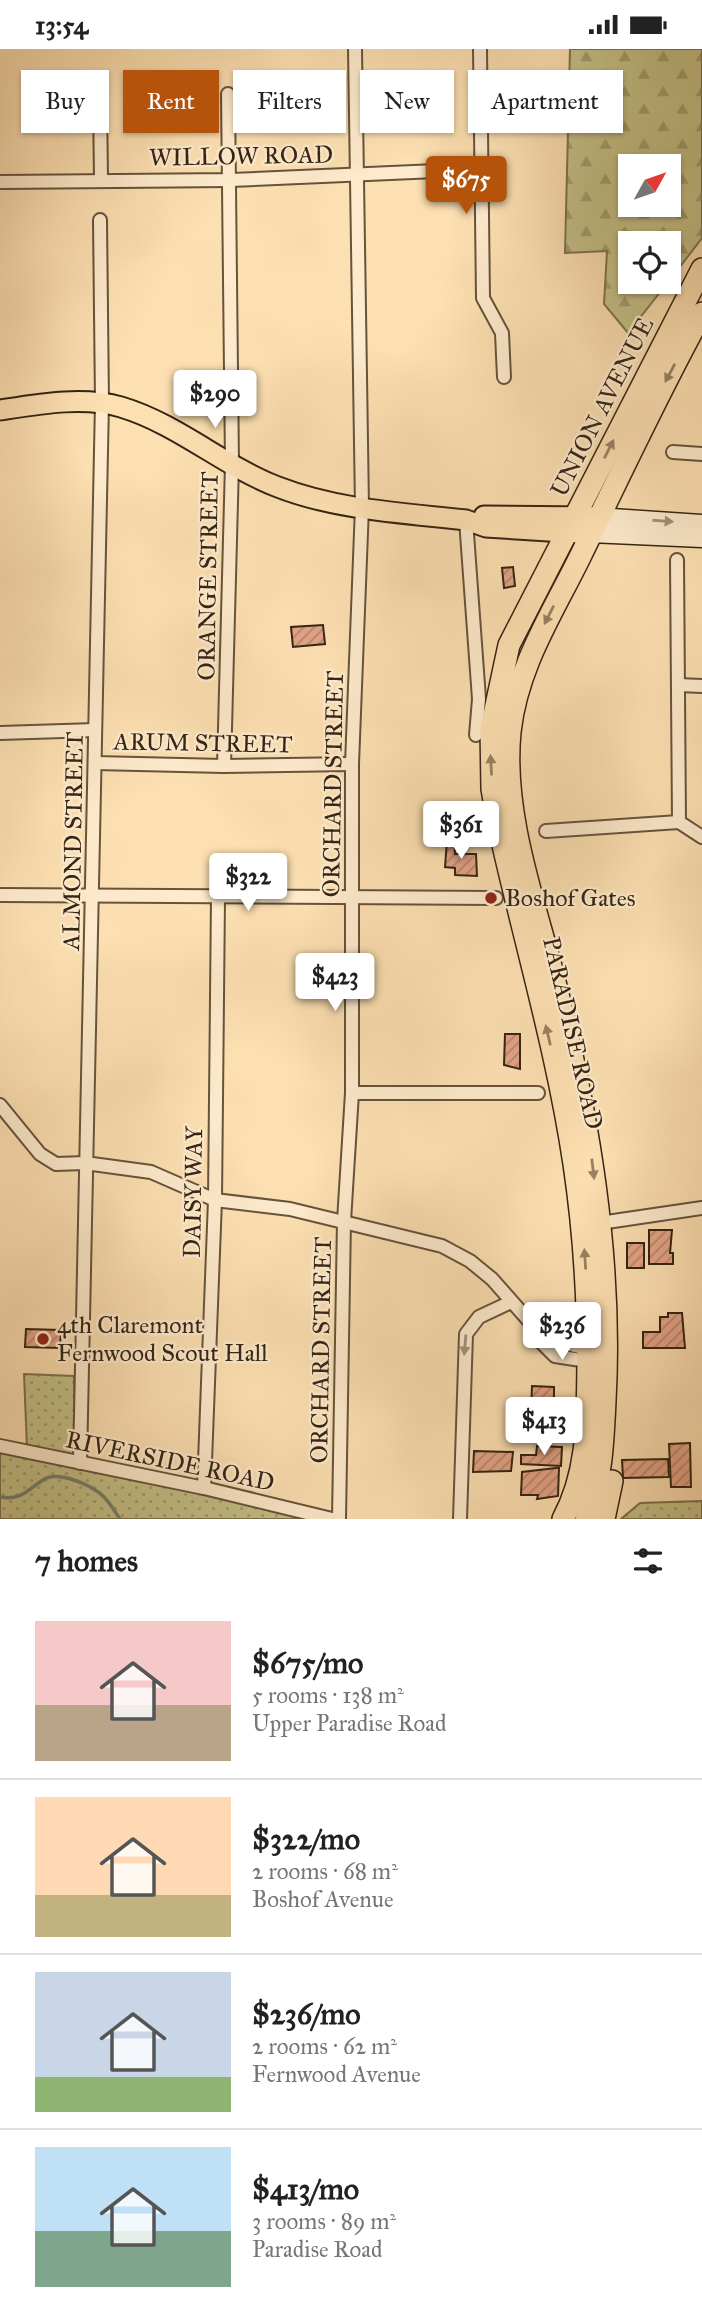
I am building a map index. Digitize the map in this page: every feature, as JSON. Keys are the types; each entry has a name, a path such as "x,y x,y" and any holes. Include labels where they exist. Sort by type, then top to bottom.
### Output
{"highway":[{"name":"UNION AVENUE","path":"571,524 702,269"},
{"name":"UNION AVENUE","path":"593,525 702,313"},
{"name":"PARADISE ROAD","path":"571,524 509,645 495,701 490,748 498,823 561,1091 575,1165 587,1291 597,1357 606,1394 601,1466 586,1519"},
{"name":"PARADISE ROAD","path":"563,1519 578,1485 584,1458 597,1357 600,1223 592,1158 575,1069 518,835 509,774 510,731 525,666 593,525"},
{"path":"604,1519 612,1481 616,1427 616,1412 606,1394"}],"main road":[{"path":"0,409 73,402 122,407 162,424 276,487 317,499 362,507 466,520 486,527 702,524"},
{"path":"593,525 702,538"}],"street":[{"name":"ORCHARD STREET","path":"339,1519 344,1221 352,1093 352,764 362,507 355,49"},
{"path":"480,49 483,297 502,333 504,377"},
{"name":"ORANGE STREET","path":"224,766 232,464 228,94"},
{"path":"100,133 101,179"},
{"name":"WILLOW ROAD","path":"0,182 101,179 231,180 482,169"},
{"name":"ALMOND STREET","path":"80,1463 85,1163 94,895 102,403 100,220"},
{"path":"673,452 702,454"},
{"path":"466,520 479,699 477,735"},
{"path":"677,560 678,821"},
{"path":"678,685 702,686"},
{"path":"0,733 95,730"},
{"name":"ARUM STREET","path":"95,762 224,766 352,764"},
{"path":"546,831 678,821 702,837"},
{"path":"0,895 496,898"},
{"name":"DAISY WAY","path":"204,1488 215,1200 218,897"},
{"path":"352,1093 538,1093"},
{"path":"0,1105 48,1161 56,1164 85,1163 151,1172 215,1200 269,1205 442,1246 470,1261 492,1279 535,1331 540,1343 551,1353 597,1357"},
{"path":"600,1223 702,1208"},
{"path":"460,1519 466,1334 479,1317 511,1302"},
{"name":"RIVERSIDE ROAD","path":"0,1446 204,1488 332,1519"}],"green space":[{"path":"570,49 702,49 702,238 681,265 681,231 618,231 618,294 659,294 628,333 604,304 607,251 565,253 568,133 623,133 623,70 569,70"},
{"path":"24,1374 74,1376 75,1457 27,1448"},
{"path":"0,1448 318,1519 0,1519"},
{"path":"702,1501 702,1519 621,1519 640,1503"}],"building":[{"path":"513,567 515,586 504,588 502,568"},
{"path":"323,625 325,644 293,647 291,627"},
{"path":"447,840 454,840 455,854 476,854 477,876 455,875 455,868 445,867"},
{"path":"505,1034 520,1034 520,1069 504,1065"},
{"path":"649,1230 672,1230 670,1253 673,1253 673,1264 649,1264"},
{"path":"627,1243 644,1243 644,1268 627,1268"},
{"path":"668,1313 682,1313 685,1348 643,1348 643,1332 660,1332 660,1317 668,1317"},
{"name":"4th Claremont Fernwood Scout Hall","path":"26,1329 61,1330 60,1348 25,1347"},
{"path":"532,1386 554,1387 554,1413 531,1412"},
{"path":"531,1412 563,1413 562,1438 544,1437 544,1423 531,1422"},
{"path":"690,1443 691,1487 671,1487 669,1444"},
{"path":"537,1446 562,1447 561,1466 521,1464 521,1455 536,1455"},
{"path":"474,1451 513,1452 511,1471 473,1472"},
{"path":"668,1459 669,1477 623,1478 622,1460"},
{"path":"559,1468 558,1496 537,1499 538,1495 521,1495 522,1472"}],"waterway":[{"path":"0,1497 19,1496 49,1477 66,1478 99,1492 120,1519"}],"place":[{"name":"Boshof Gates","path":"491,898"},
{"name":"4th Claremont Fernwood Scout Hall","path":"43,1339"}]}
